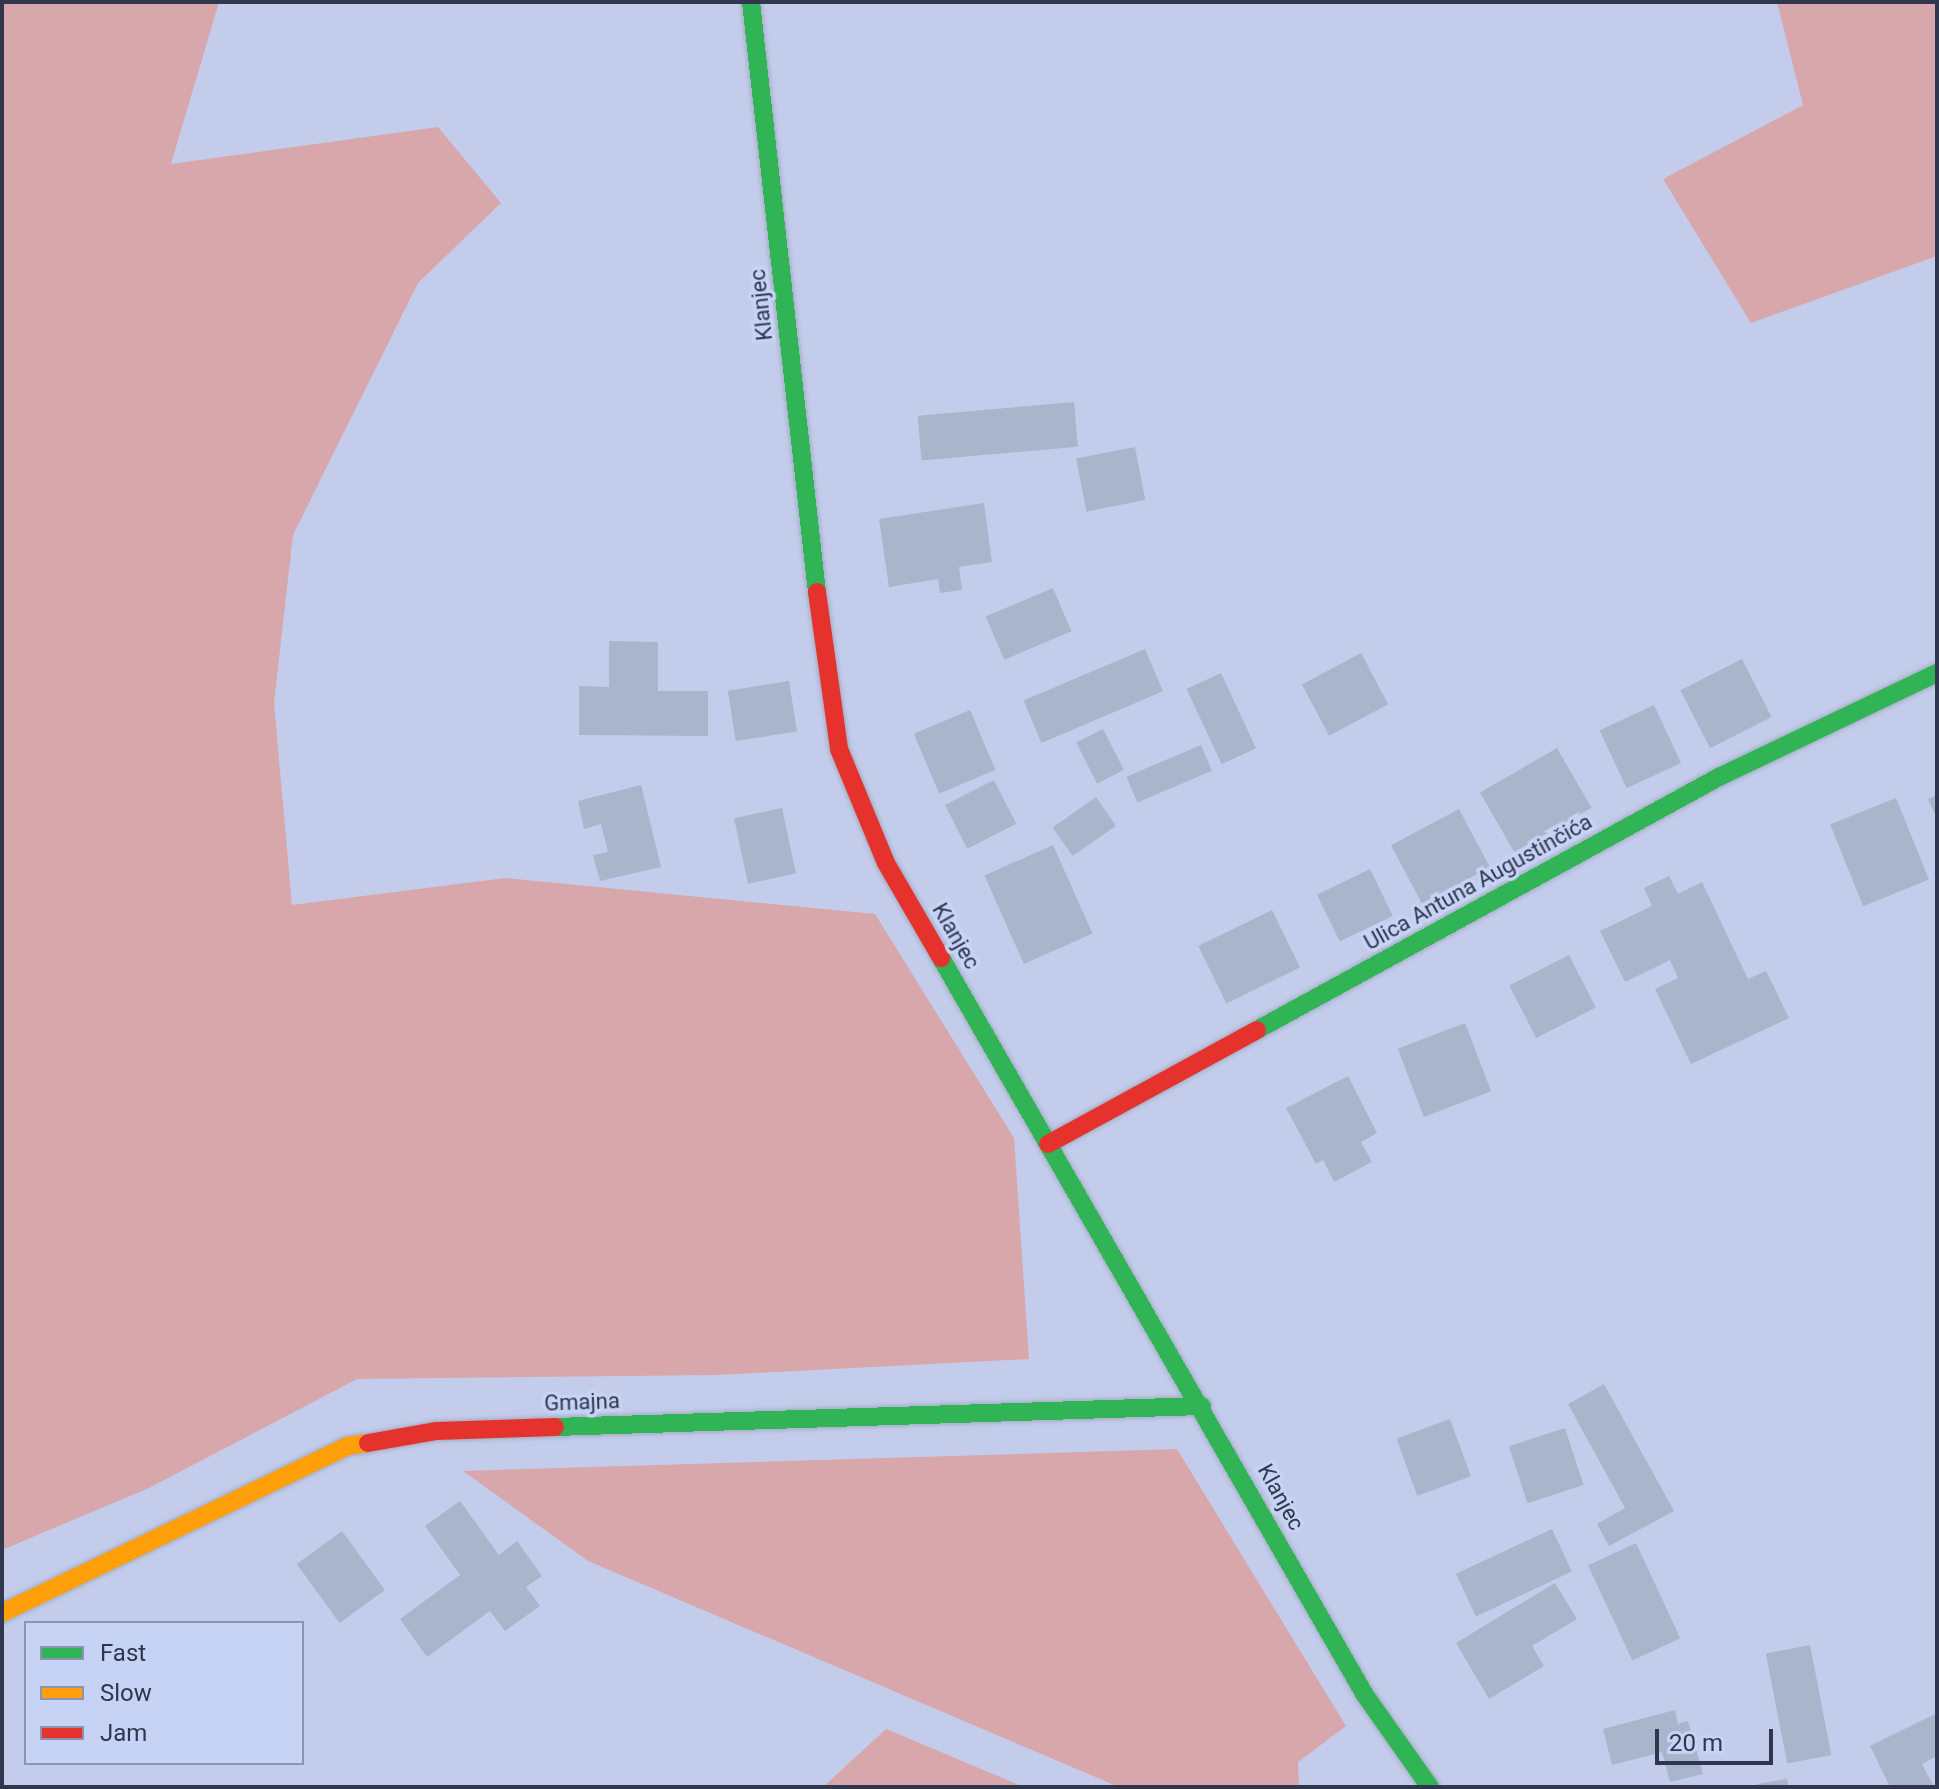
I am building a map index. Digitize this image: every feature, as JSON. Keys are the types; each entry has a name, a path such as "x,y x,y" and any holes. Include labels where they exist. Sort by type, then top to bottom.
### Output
{"street":[{"name":"Klanjec","path":"751,2 830,705 839,749 886,863 1202,1406 1365,1695 1430,1787"},
{"name":"Ulica Antuna Augustinčića","path":"1048,1144 1719,777 1937,673"},
{"name":"Gmajna","path":"2,1613 347,1446 437,1431 1202,1406"}],"shaded area":[{"path":"2,2 219,2 171,164 438,127 501,203 418,283 293,535 274,703 292,905 505,878 875,914 1014,1138 1029,1359 717,1375 357,1379 149,1488 2,1550"},
{"path":"1777,2 1937,2 1937,256 1751,323 1663,179 1803,105"},
{"path":"1177,1449 1346,1726 1298,1762 1299,1787 1119,1787 588,1561 463,1471"},
{"path":"886,1729 1024,1787 823,1787"}],"building":[{"path":"1074,402 1078,447 922,461 918,416"},
{"path":"1135,447 1145,500 1086,511 1076,458"},
{"path":"984,503 992,562 959,567 962,590 940,593 938,579 889,587 879,519"},
{"path":"1053,588 1071,631 1004,660 986,617"},
{"path":"609,641 658,642 658,691 708,691 708,736 579,735 579,686 609,687"},
{"path":"1145,649 1163,691 1041,743 1023,701"},
{"path":"1361,653 1388,704 1329,736 1302,684"},
{"path":"1742,659 1772,717 1710,748 1681,690"},
{"path":"1221,673 1256,748 1222,764 1187,689"},
{"path":"789,681 797,731 736,741 728,691"},
{"path":"1654,705 1681,763 1627,788 1600,730"},
{"path":"970,710 995,770 939,794 914,734"},
{"path":"1103,729 1124,770 1097,784 1076,743"},
{"path":"1201,745 1212,771 1137,802 1126,777"},
{"path":"1557,748 1592,808 1514,852 1480,793"},
{"path":"994,780 1016,824 967,849 945,805"},
{"path":"641,785 661,867 600,881 593,855 608,852 601,824 584,829 578,801"},
{"path":"1937,795 1937,819 1928,799"},
{"path":"1096,797 1116,826 1073,856 1053,827"},
{"path":"1896,798 1929,880 1863,906 1830,825"},
{"path":"782,808 796,874 748,884 734,818"},
{"path":"1459,809 1490,867 1422,903 1391,845"},
{"path":"1053,845 1092,934 1024,964 984,876"},
{"path":"1370,869 1393,916 1340,942 1317,895"},
{"path":"1669,876 1678,894 1702,882 1748,979 1766,971 1789,1018 1691,1064 1655,989 1678,978 1670,960 1625,982 1600,931 1652,906 1644,888"},
{"path":"1272,910 1300,968 1226,1003 1198,946"},
{"path":"1569,955 1596,1008 1536,1038 1509,985"},
{"path":"1465,1023 1491,1091 1424,1117 1398,1049"},
{"path":"1348,1076 1377,1133 1361,1142 1372,1162 1334,1182 1323,1160 1316,1164 1286,1108"},
{"path":"1604,1384 1674,1511 1609,1546 1597,1524 1625,1508 1568,1404"},
{"path":"1450,1419 1471,1476 1417,1496 1396,1438"},
{"path":"1565,1428 1584,1485 1527,1503 1509,1446"},
{"path":"460,1501 499,1555 517,1541 542,1576 526,1587 540,1606 505,1631 490,1611 427,1657 400,1619 460,1575 425,1526"},
{"path":"1552,1529 1572,1572 1476,1616 1456,1574"},
{"path":"342,1531 385,1590 340,1623 297,1564"},
{"path":"1636,1543 1680,1638 1632,1661 1588,1565"},
{"path":"1555,1583 1577,1619 1532,1646 1544,1666 1489,1699 1456,1643"},
{"path":"1810,1645 1831,1755 1787,1764 1766,1654"},
{"path":"1675,1710 1678,1724 1688,1721 1703,1774 1670,1782 1662,1752 1612,1765 1603,1729"},
{"path":"1937,1713 1937,1756 1922,1764 1934,1787 1890,1787 1870,1746"},
{"path":"1787,1779 1789,1787 1757,1787 1757,1784"}],"traffic: fast":[{"path":"751,2 817,592"},
{"path":"1257,1030 1719,777 1937,673"},
{"path":"941,958 1365,1695 1430,1787"},
{"path":"555,1427 1202,1406"}],"traffic: slow":[{"path":"2,1613 347,1446 368,1443"}],"traffic: jam":[{"path":"817,592 839,749 886,863 941,958"},
{"path":"1048,1144 1257,1030"},
{"path":"368,1443 437,1431 555,1427"}]}
